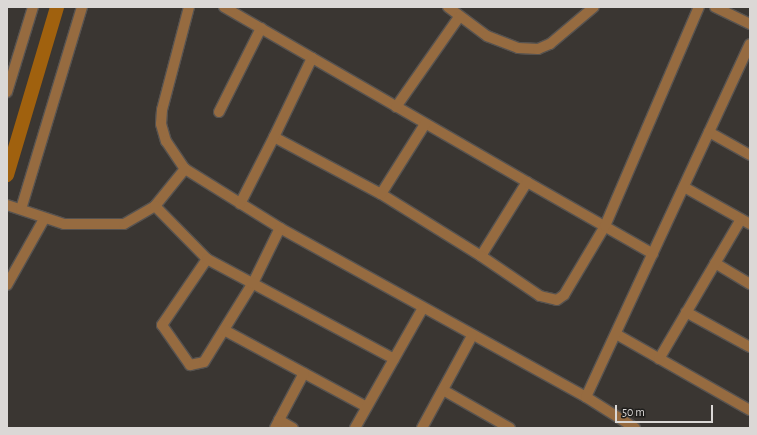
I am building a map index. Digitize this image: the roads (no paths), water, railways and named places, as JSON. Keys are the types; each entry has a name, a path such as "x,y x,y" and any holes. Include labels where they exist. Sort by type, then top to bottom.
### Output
{"street":[{"path":"7,92 33,7"},
{"path":"21,209 82,7"},
{"path":"189,7 162,110 166,140 184,169 280,228 472,336 586,397 616,424 635,428"},
{"path":"224,7 653,254"},
{"path":"448,7 459,17 518,48 538,48 550,44 594,7"},
{"path":"274,137 381,194 481,256 540,296 558,300 605,226 699,7"},
{"path":"715,7 750,24"},
{"path":"396,107 459,17"},
{"path":"219,112 261,28"},
{"path":"586,397 750,44"},
{"path":"240,204 312,58"},
{"path":"381,194 425,124"},
{"path":"709,132 750,155"},
{"path":"8,205 44,219 93,226 124,224 155,206 184,169"},
{"path":"481,256 527,182"},
{"path":"659,359 715,263 746,221 684,187"},
{"path":"155,206 207,259 254,281 394,358"},
{"path":"7,285 44,219"},
{"path":"207,259 162,325 190,365 204,362 254,281 280,228"},
{"path":"715,263 750,284"},
{"path":"356,428 423,308"},
{"path":"686,312 750,347"},
{"path":"224,330 367,407"},
{"path":"616,334 750,410"},
{"path":"422,428 472,336"},
{"path":"293,428 277,424 304,373"},
{"path":"443,390 510,428"}],"waterway":[{"path":"7,175 57,7"}]}
